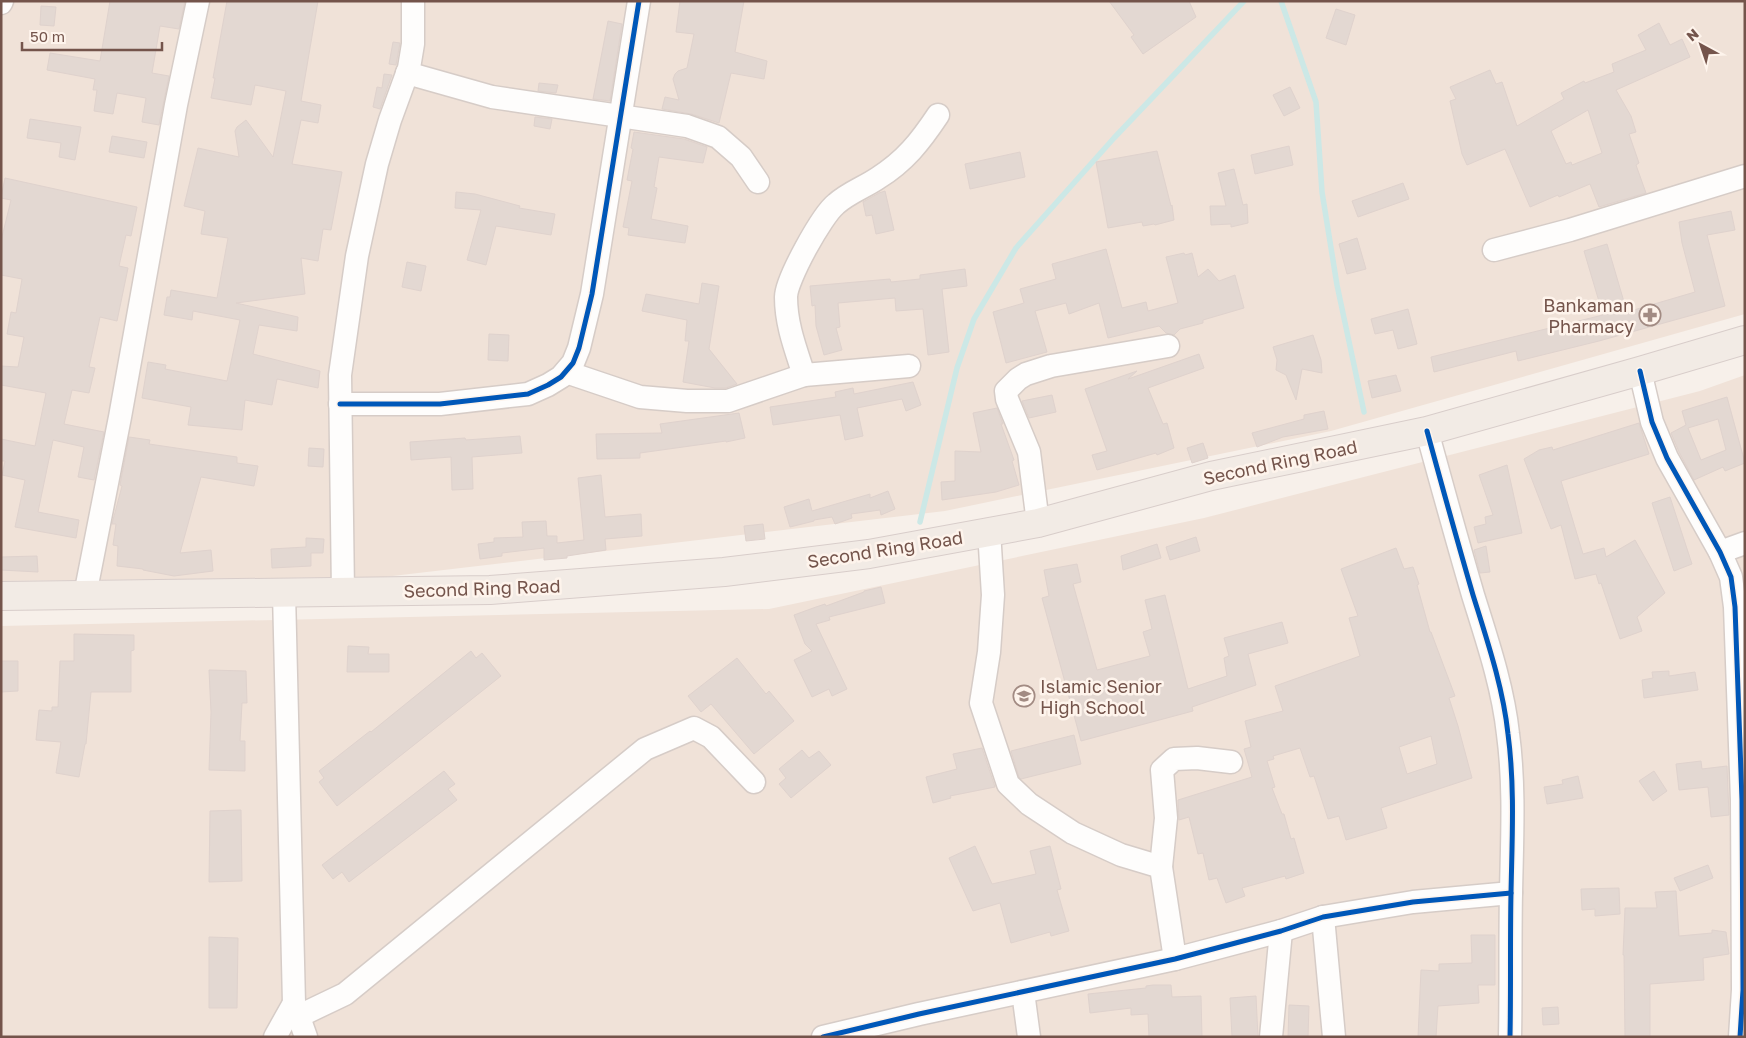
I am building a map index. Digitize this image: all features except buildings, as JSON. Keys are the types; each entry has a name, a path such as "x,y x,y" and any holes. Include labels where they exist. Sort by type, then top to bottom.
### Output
{"main road":[{"name":"Second Ring Road","path":"1,596 490,590 724,572 869,554 1038,523 1211,476 1427,431 1640,372 1745,340"}],"street":[{"path":"85,595 118,426 176,105 198,1"},
{"path":"343,592 340,375 357,256 377,164 407,73 413,44 413,1"},
{"path":"340,404 440,404 528,394 548,385 566,372 573,363 579,348 592,294 639,1"},
{"path":"407,73 492,97 686,126 718,137 740,157 758,182"},
{"path":"804,375 791,335 786,295 795,270 816,229 835,204 878,178 904,159 920,142 938,115"},
{"path":"1494,250 1570,230 1745,176"},
{"path":"1038,523 1029,452 1007,399 1006,391 1018,378 1050,366 1168,346"},
{"path":"566,372 640,397 687,401 728,401 804,375 909,366"},
{"path":"1640,372 1652,422 1666,458 1720,552 1732,577 1735,607 1742,800 1744,946 1740,1037"},
{"path":"1427,431 1485,634 1508,733 1513,821 1510,1037"},
{"path":"989,531 993,595 989,652 981,703 1008,784 1029,804 1073,833 1121,855 1161,867"},
{"path":"1720,552 1745,543"},
{"path":"284,593 300,1019"},
{"path":"274,1037 300,1019 345,994 645,749 694,728 712,737 754,782"},
{"path":"1175,959 1161,867 1166,818 1162,770 1174,759 1197,758 1231,762"},
{"path":"823,1037 919,1014 1175,959 1323,917 1413,902 1511,893"},
{"path":"1323,917 1334,1037"},
{"path":"1271,1037 1282,930"},
{"path":"1022,992 1029,1037"}],"shaded area":[{"path":"1,1 1745,1 1745,314 1331,431 945,511 384,577 1,581"},
{"path":"1745,375 1745,1037 1,1037 1,626 769,609 1204,518 1700,391"}],"waterway":[{"path":"920,522 957,368 974,319 1016,248 1114,138 1244,1"},
{"path":"1281,1 1316,102 1322,192 1337,285 1364,412"}],"cycle path":[{"path":"340,404 440,404 528,394 561,377 573,363 579,348 592,294 639,1"},
{"path":"1640,371 1652,422 1667,458 1720,552 1731,577 1735,607 1742,800 1743,990 1740,1037"},
{"path":"1427,431 1494,664 1506,716 1512,794 1510,1037"},
{"path":"823,1037 919,1014 1175,959 1281,931 1323,917 1413,902 1511,893"}],"place":[{"name":"Bankaman Pharmacy","path":"1650,315"},
{"name":"Islamic Senior High School","path":"1024,696"}]}
